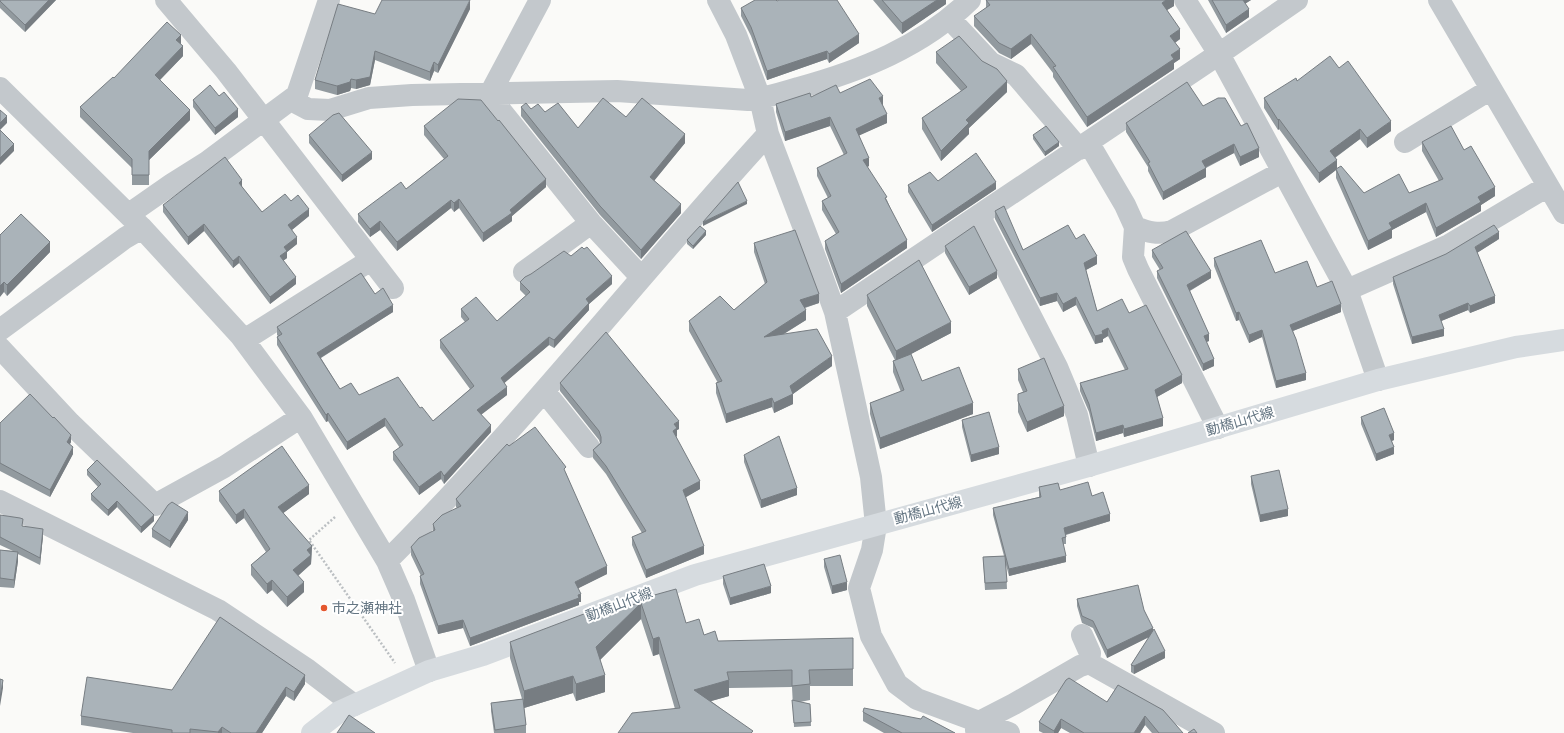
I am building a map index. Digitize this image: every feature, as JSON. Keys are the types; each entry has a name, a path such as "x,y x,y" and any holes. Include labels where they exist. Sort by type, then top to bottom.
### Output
{"main road":[{"name":"動橋山代線","path":"312,733 339,712 429,671 483,655 695,576 1088,466 1378,380 1516,347 1564,340"}],"street":[{"path":"166,0 226,71 393,288"},
{"path":"0,330 125,238 136,221 172,184 207,162 297,95 329,0"},
{"path":"490,94 540,0"},
{"path":"718,0 736,35 760,98 768,134 835,312 872,477 876,525 872,550 859,588 871,636 897,684 917,699 977,727 1009,733"},
{"path":"291,100 308,109 330,110 369,98 412,95 618,91 748,100 821,82 895,54 950,19 970,0"},
{"path":"1185,0 1219,54 1347,290 1378,380"},
{"path":"835,312 1084,146 1297,0"},
{"path":"1439,0 1564,213"},
{"path":"950,19 991,63 1016,75 1084,146 1125,205 1135,227 1133,257 1138,270 1218,428"},
{"path":"0,88 136,221 244,340 301,417 388,560 429,671"},
{"path":"1405,142 1491,89"},
{"path":"490,94 498,107 591,223 641,277"},
{"path":"388,560 488,456 641,277 768,134"},
{"path":"1135,227 1150,233 1162,234 1172,231 1282,172"},
{"path":"1347,290 1449,245 1548,186"},
{"path":"979,215 1056,367 1077,415 1088,466"},
{"path":"524,272 591,223"},
{"path":"244,340 371,260"},
{"path":"0,348 70,423 155,506 224,467 301,417"},
{"path":"544,391 589,447"},
{"path":"0,501 218,610 308,670 354,705"},
{"path":"1082,635 1090,653 1090,663"},
{"path":"977,727 1080,666 1090,663 1214,733"}],"path":[{"path":"339,513 309,540 396,663"}],"building":[{"path":"0,0 49,0 25,25"},
{"path":"382,0 470,0 438,65 434,62 430,72 375,51 370,77 356,80 351,79 350,82 337,86 315,80 338,4 375,14"},
{"path":"755,0 837,0 859,34 829,54 827,51 767,71 751,27 741,8"},
{"path":"882,0 937,0 902,23"},
{"path":"986,0 1166,0 1162,3 1180,29 1170,36 1180,49 1171,55 1174,59 1087,117 1053,67 1056,66 1031,34 1011,49 999,43 974,16 990,5"},
{"path":"1212,0 1243,0 1249,9 1226,25"},
{"path":"167,22 181,35 176,40 183,46 155,75 190,110 149,151 149,175 132,175 132,159 80,107 113,77 114,78"},
{"path":"959,36 982,61 997,69 1007,81 966,120 969,123 941,151 922,118 967,87 936,52"},
{"path":"1330,56 1339,68 1348,61 1391,121 1367,138 1360,129 1330,151 1337,160 1319,173 1279,119 1278,120 1264,98 1296,78 1297,81"},
{"path":"870,79 883,96 879,98 887,114 856,129 869,158 863,160 887,197 885,198 907,240 841,284 825,241 839,232 822,201 831,196 817,168 847,153 830,117 785,132 776,104 810,93 811,97 836,85 840,93"},
{"path":"1187,82 1203,106 1218,98 1225,98 1241,126 1247,123 1259,148 1240,157 1234,144 1202,161 1206,168 1163,192 1148,163 1150,162 1126,123"},
{"path":"210,85 219,96 224,92 238,109 215,128 193,100"},
{"path":"603,98 626,117 642,98 685,134 650,177 681,204 641,250 600,206 521,107 526,103 531,109 538,104 545,112 558,103 578,128"},
{"path":"458,99 481,100 546,179 510,210 512,213 483,233 459,199 454,203 451,200 397,242 380,221 370,229 358,214 401,182 406,189 448,156 424,126"},
{"path":"0,110 7,116 0,123"},
{"path":"339,113 372,152 342,175 309,135 333,115"},
{"path":"1046,126 1059,142 1045,152 1033,135"},
{"path":"1451,126 1464,150 1471,146 1495,187 1478,197 1481,202 1436,228 1426,203 1389,223 1392,228 1368,241 1336,169 1341,166 1364,193 1399,174 1409,193 1443,179 1422,142"},
{"path":"0,130 14,144 0,158"},
{"path":"976,153 996,182 932,225 908,185 930,172 938,181"},
{"path":"225,157 242,180 239,183 262,212 285,194 291,201 298,195 309,209 288,225 297,237 284,247 287,251 280,256 296,277 270,297 239,256 233,261 204,224 188,237 163,205"},
{"path":"738,182 747,201 703,222"},
{"path":"1004,206 1023,250 1068,225 1076,239 1084,234 1097,256 1084,263 1097,311 1122,299 1129,313 1146,305 1182,375 1155,390 1163,418 1124,429 1123,425 1096,433 1089,404 1080,383 1128,369 1108,328 1102,331 1103,334 1095,336 1076,297 1063,304 1057,293 1040,298 995,211"},
{"path":"21,214 50,242 7,285 4,282 0,286 0,235"},
{"path":"1494,225 1499,232 1475,247 1495,296 1470,306 1468,303 1439,315 1444,329 1412,337 1393,277 1446,254"},
{"path":"700,226 706,231 693,246 687,240"},
{"path":"974,226 997,271 969,287 945,246"},
{"path":"795,230 819,294 800,300 806,310 764,337 817,329 832,356 790,386 793,394 774,403 772,398 726,414 716,383 722,381 689,321 720,296 734,310 767,282 754,243"},
{"path":"1186,231 1211,271 1187,285 1209,334 1204,336 1214,359 1203,364 1157,271 1163,268 1152,250"},
{"path":"1261,240 1275,273 1307,261 1317,287 1332,281 1341,304 1290,325 1296,339 1306,373 1276,381 1262,330 1249,335 1239,312 1236,313 1214,258"},
{"path":"582,247 584,249 587,247 612,276 586,299 589,303 554,340 549,337 501,378 507,387 477,410 491,425 444,476 441,471 419,487 393,452 403,445 385,418 347,442 328,413 326,415 277,337 282,334 277,327 361,273 375,294 383,288 393,305 317,353 340,389 351,383 359,395 398,377 420,408 422,407 433,421 474,386 440,340 469,319 461,309 476,297 497,321 530,292 520,282 525,277 564,251 571,256"},
{"path":"919,260 951,322 896,351 867,295"},
{"path":"606,332 679,421 674,424 677,428 673,431 700,481 683,490 704,546 646,570 632,537 646,531 606,466 593,450 601,443 599,431 560,383"},
{"path":"911,354 922,381 959,367 973,403 880,438 870,403 904,390 893,361"},
{"path":"1044,358 1064,406 1027,422 1018,401 1018,394 1027,391 1018,369"},
{"path":"30,394 71,435 67,442 73,447 50,490 0,463 0,423"},
{"path":"1384,408 1394,433 1389,435 1394,447 1376,454 1361,417"},
{"path":"989,412 999,447 971,455 962,420"},
{"path":"535,427 566,467 564,469 607,566 575,582 581,594 578,595 579,598 470,638 463,620 438,626 420,576 424,574 411,547 419,538 435,530 433,524 442,515 461,506 456,499 507,444 509,446"},
{"path":"779,436 797,488 761,500 744,455"},
{"path":"282,446 309,485 278,507 312,546 307,550 311,555 293,570 304,582 287,597 272,580 267,584 251,565 270,549 244,509 236,515 219,491"},
{"path":"97,460 154,515 141,527 117,501 108,510 91,494 101,484 87,470"},
{"path":"1279,470 1288,509 1260,515 1251,476"},
{"path":"1088,482 1092,496 1103,492 1110,514 1064,528 1066,537 1062,538 1066,556 1009,569 993,508 1041,497 1039,487 1058,483 1060,490"},
{"path":"172,502 188,512 170,541 152,529 168,505"},
{"path":"0,515 23,519 22,526 43,529 40,558 0,537"},
{"path":"0,550 18,552 14,580 0,578"},
{"path":"840,555 847,582 832,586 824,559"},
{"path":"1005,556 1007,582 985,583 983,557"},
{"path":"764,564 771,586 730,598 723,576"},
{"path":"1138,585 1144,610 1153,628 1107,650 1093,621 1082,616 1077,599"},
{"path":"676,589 686,623 699,619 704,635 715,631 718,641 853,638 853,669 809,670 810,684 792,686 792,670 727,672 729,680 694,690 753,731 751,733 618,733 632,713 680,708 659,637 653,639 641,603 596,647 605,675 576,684 573,676 524,691 510,642 589,612 592,618 641,602 640,599"},
{"path":"220,617 305,675 294,692 286,687 256,733 231,733 222,727 218,732 190,729 190,733 172,733 172,730 81,716 87,677 172,690"},
{"path":"1154,629 1165,651 1134,666 1131,665"},
{"path":"1069,678 1107,702 1118,685 1163,710 1183,733 1159,733 1145,716 1134,733 1084,733 1061,719 1054,731 1039,722 1066,680"},
{"path":"0,679 3,680 0,698"},
{"path":"523,699 526,725 495,730 491,703"},
{"path":"792,700 810,704 811,722 794,723"},
{"path":"864,708 921,719 923,716 955,733 902,733 863,712"},
{"path":"349,715 375,733 337,733"},
{"path":"1194,729 1197,733 1188,733"}],"place":[{"name":"市之瀬神社","path":"324,608"}]}
